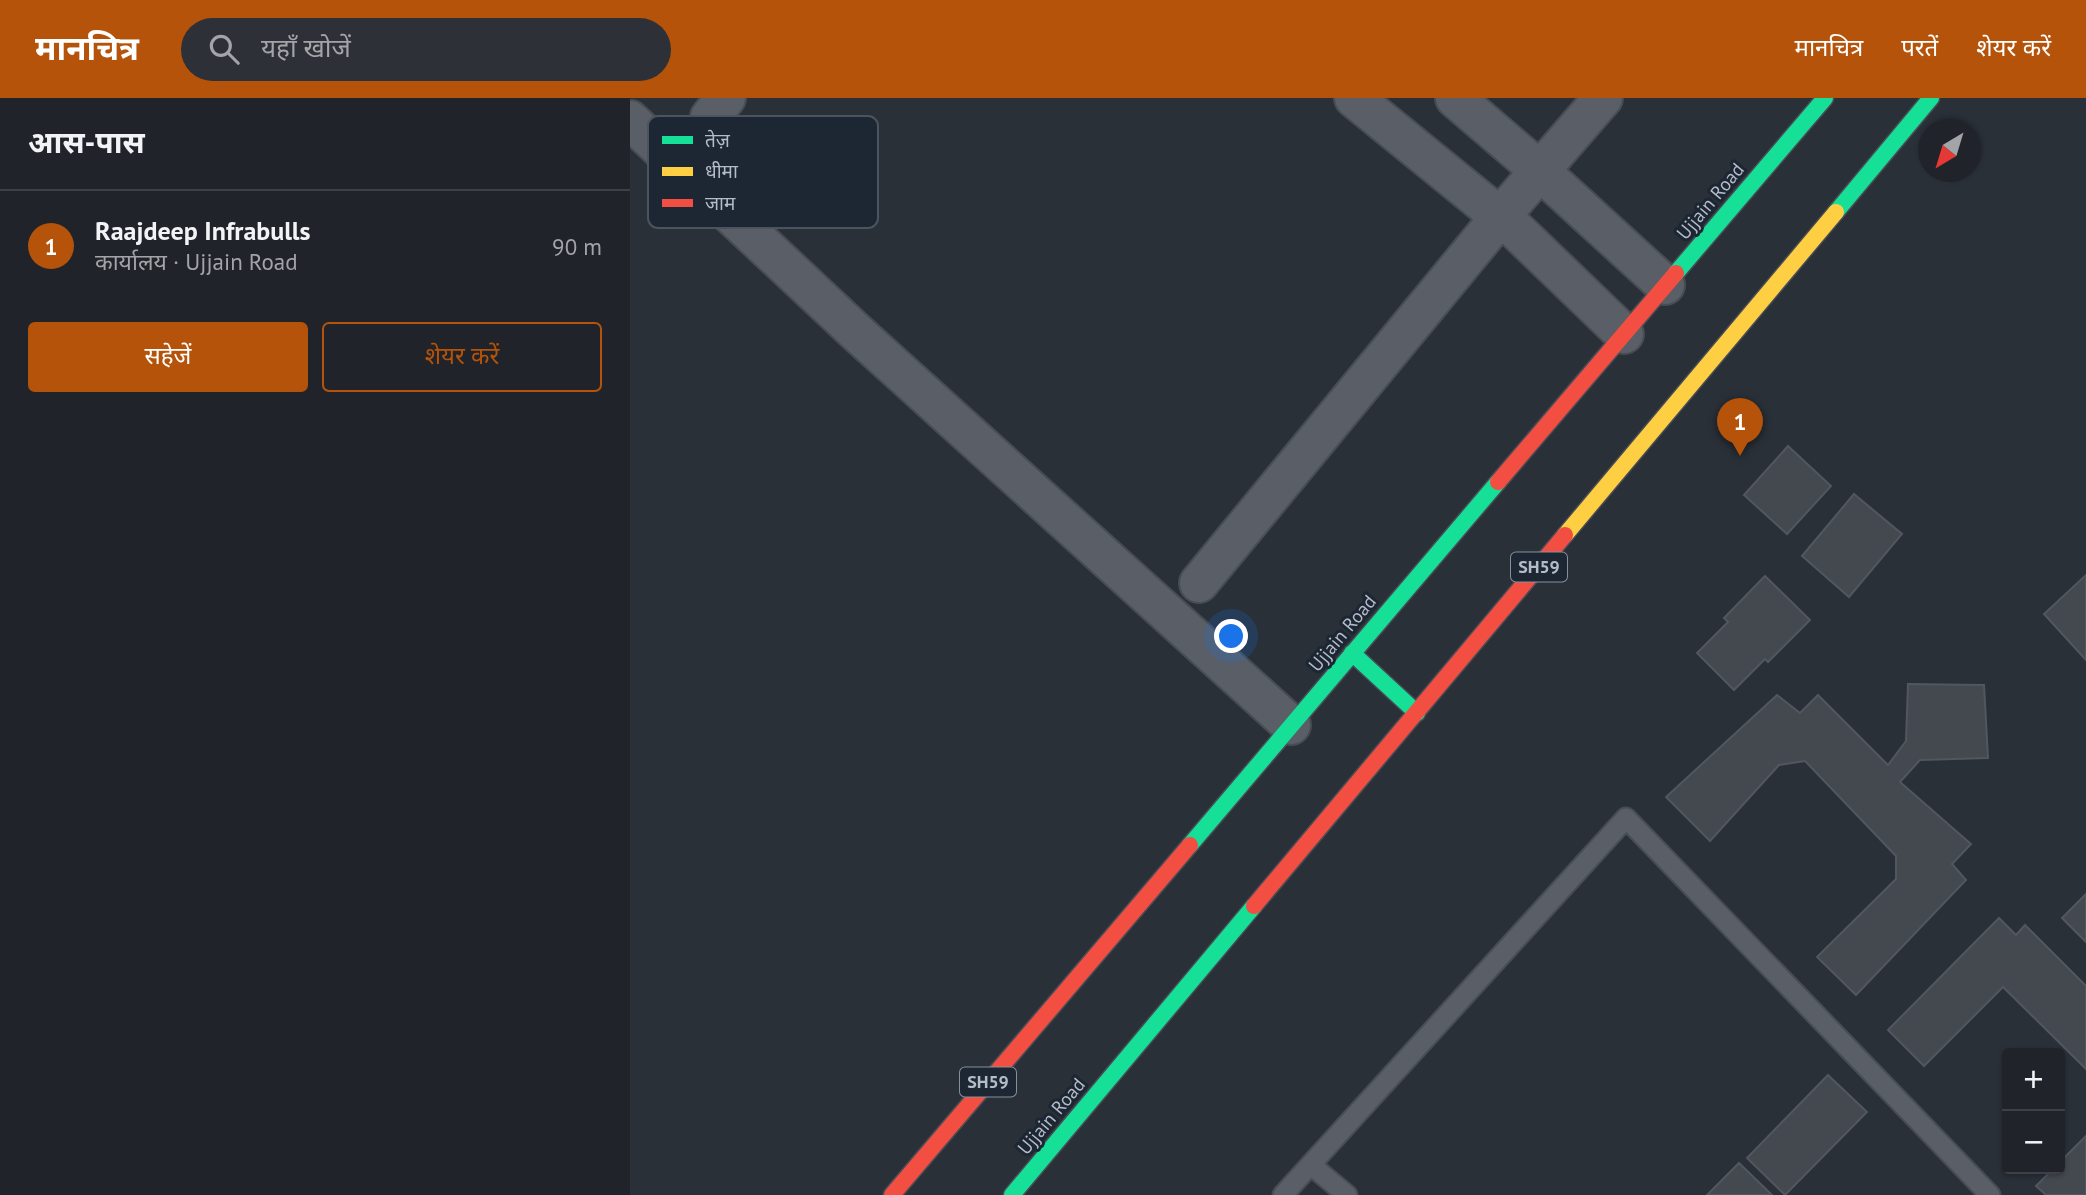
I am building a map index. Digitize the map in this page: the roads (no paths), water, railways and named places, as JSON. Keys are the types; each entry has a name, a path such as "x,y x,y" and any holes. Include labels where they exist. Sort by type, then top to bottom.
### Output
{"main road":[{"name":"Ujjain Road","path":"892,1195 1825,98"},
{"name":"Ujjain Road","path":"1012,1195 1931,98"},
{"path":"1352,653 1417,713"}],"street":[{"path":"1354,98 1515,229 1624,334"},
{"path":"1455,98 1665,285"},
{"path":"1199,583 1499,218 1603,98"},
{"path":"630,120 648,137"},
{"path":"745,228 855,331 1291,725"}],"lane":[{"path":"1283,1195 1626,818 1990,1195"},
{"path":"1311,1164 1347,1195"}],"place":[{"name":"Raajdeep Infrabulls","path":"1740,456"}]}
